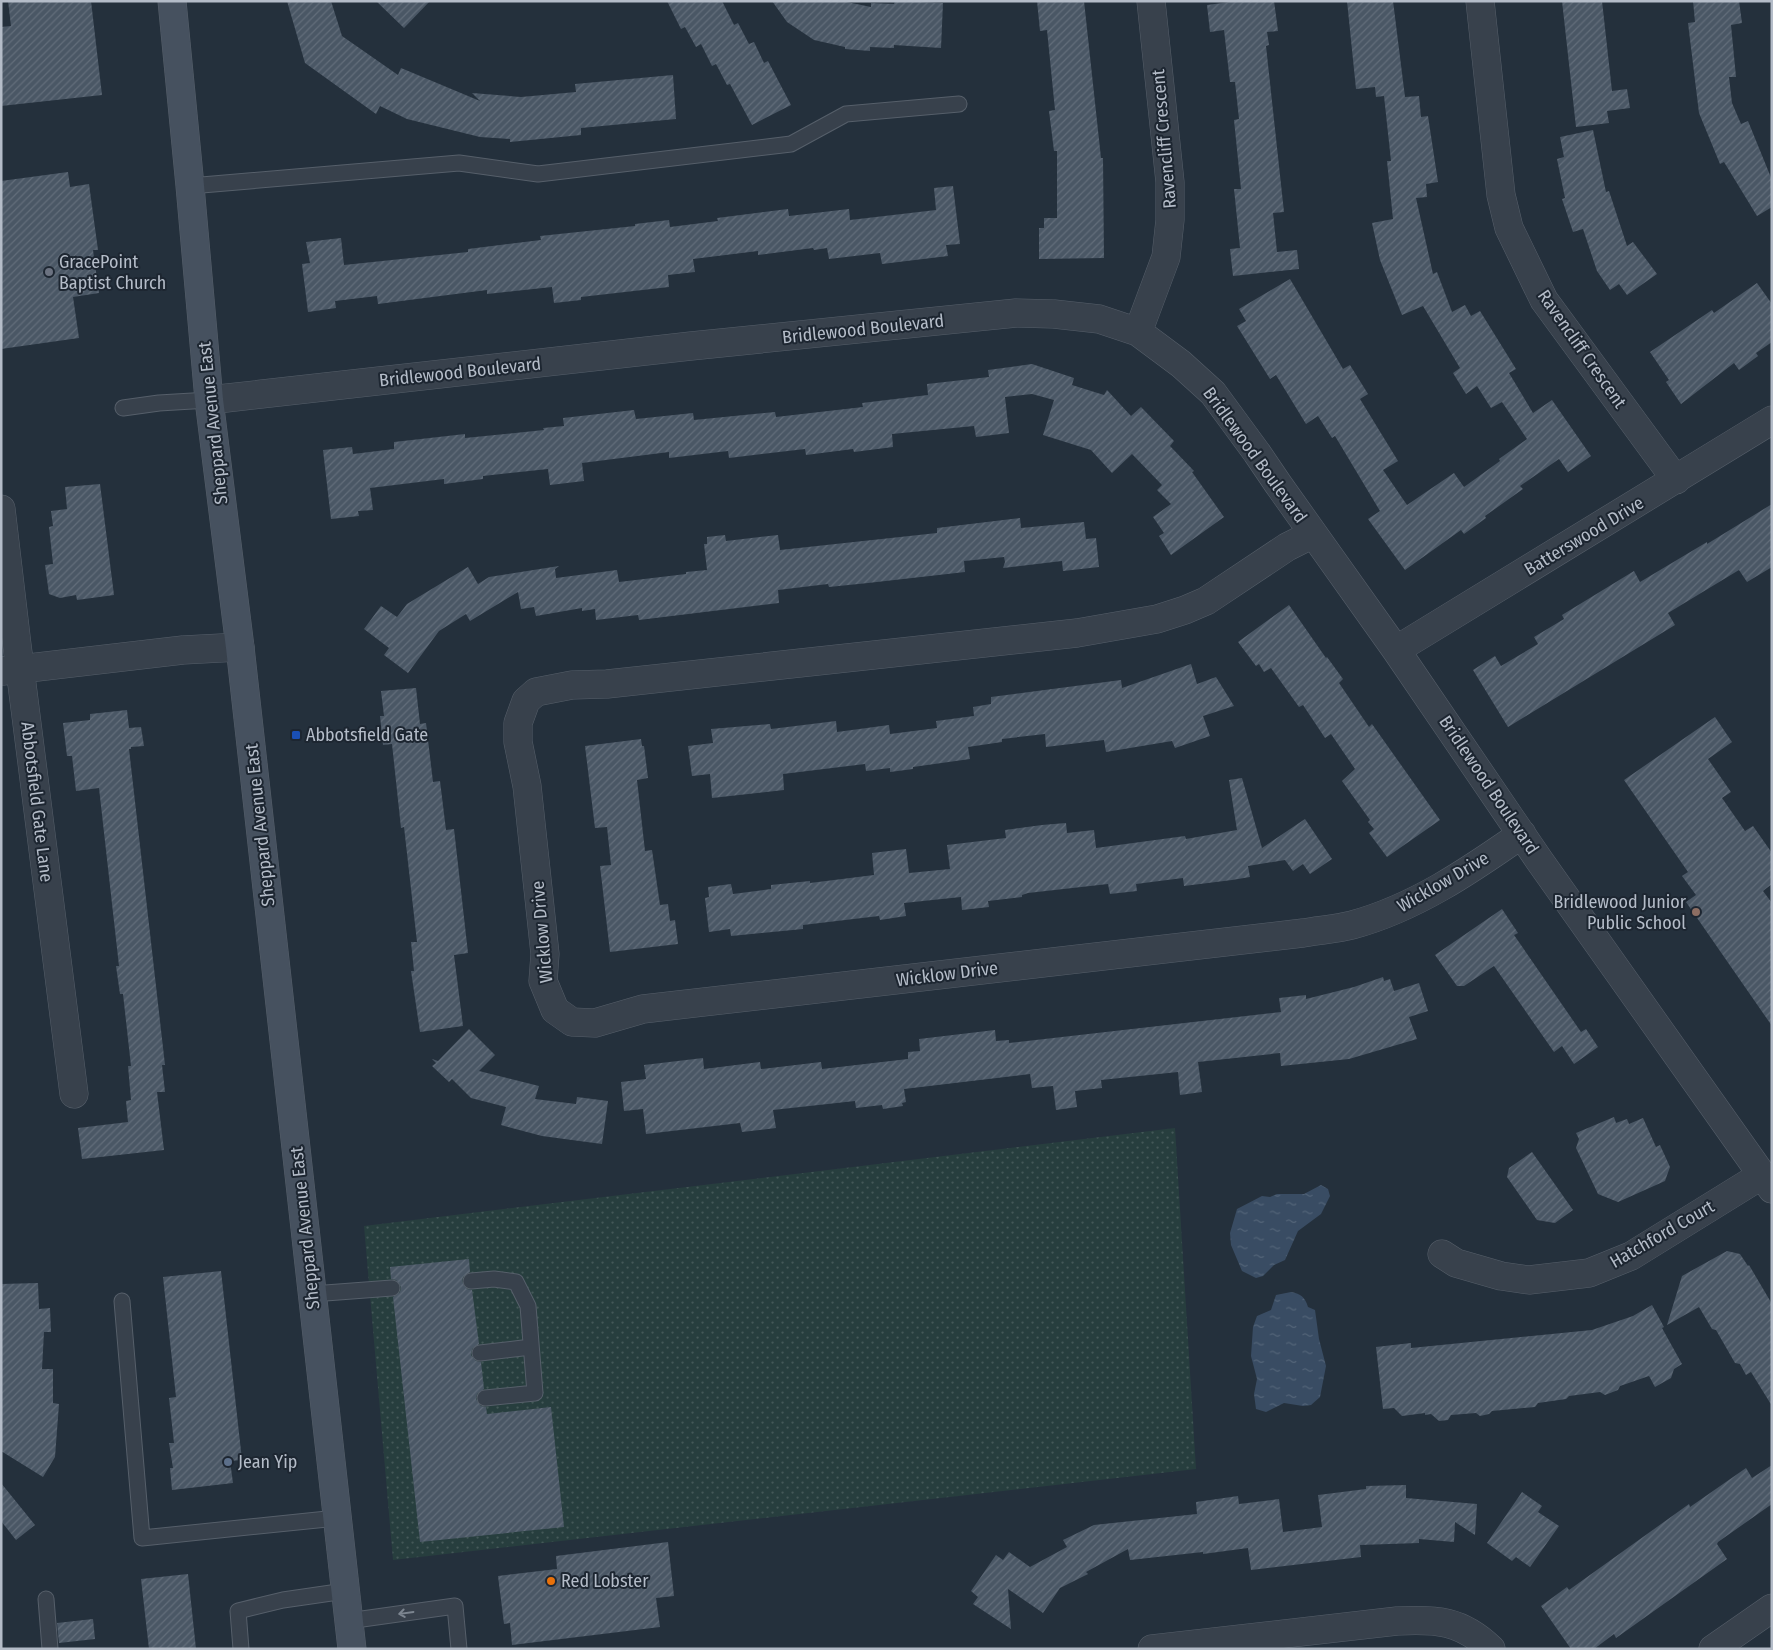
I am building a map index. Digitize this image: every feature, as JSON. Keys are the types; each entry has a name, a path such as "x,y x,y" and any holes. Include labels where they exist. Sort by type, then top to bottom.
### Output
{"main road":[{"name":"Sheppard Avenue East","path":"172,1 209,400 240,647 352,1649"}],"street":[{"name":"Ravencliff Crescent","path":"1138,332 1166,257 1170,220 1170,182 1151,1"},
{"name":"Ravencliff Crescent","path":"1480,1 1501,195 1509,228 1544,300 1676,480"},
{"name":"Bridlewood Boulevard","path":"209,400 1016,313 1054,314 1099,320 1138,332 1181,364 1213,393 1258,453 1522,834 1767,1182"},
{"name":"Batterswood Drive","path":"1396,650 1772,420"},
{"name":"Abbotsfield Gate Lane","path":"1,510 11,670 74,1094"},
{"name":"Wicklow Drive","path":"1313,534 1287,547 1206,600 1185,610 1156,619 1077,633 616,683 572,685 536,692 526,702 518,723 518,742 527,786 544,954 543,981 555,1010 572,1022 595,1023 643,1009 1303,933 1351,925 1389,913 1426,896 1451,882 1522,834"},
{"path":"11,670 183,650 240,647"},
{"name":"Hatchford Court","path":"1442,1254 1456,1263 1501,1276 1529,1280 1589,1273 1631,1256 1767,1182"},
{"path":"1713,1649 1772,1608"},
{"path":"1152,1649 1397,1620 1427,1620 1455,1624 1481,1639 1491,1649"}],"lane":[{"path":"190,186 459,163 538,174 791,144 846,114 958,104"},
{"path":"123,408 159,403 209,400"},
{"path":"471,1281 494,1279 516,1282 528,1306 534,1393 485,1398"},
{"path":"312,1294 392,1288"},
{"path":"122,1301 142,1538 337,1518"},
{"path":"480,1353 531,1347"},
{"path":"241,1649 238,1611 282,1600 345,1592"},
{"path":"46,1599 50,1649"},
{"path":"348,1621 455,1606 459,1649"}],"green space":[{"path":"1175,1128 1196,1469 393,1560 364,1226"}],"water":[{"path":"1321,1185 1328,1189 1330,1196 1321,1214 1298,1231 1285,1260 1274,1265 1263,1276 1256,1278 1242,1271 1231,1245 1230,1233 1237,1209 1262,1196 1304,1194"},
{"path":"1291,1292 1302,1296 1308,1307 1315,1310 1319,1339 1326,1366 1320,1397 1311,1405 1303,1406 1284,1403 1266,1412 1256,1409 1254,1394 1257,1379 1251,1356 1253,1327 1257,1316 1271,1310 1276,1295"}],"building":[{"path":"8,1 91,1 102,95 1,106 1,27 11,26"},
{"path":"287,1 331,1 342,36 398,75 401,68 480,101 472,93 521,97 576,92 575,84 673,75 676,119 581,128 581,135 510,142 510,139 480,137 407,119 380,106 376,114 305,63"},
{"path":"376,1 430,1 404,28"},
{"path":"667,1 722,1 734,25 738,23 749,44 754,42 764,63 768,61 791,105 752,125 730,84 727,85 716,64 712,66 701,44 696,47 685,27 681,29"},
{"path":"772,1 842,1 871,7 871,3 894,4 895,1 943,3 941,48 894,45 894,48 870,47 870,51 845,49 845,47 814,40 787,22"},
{"path":"1037,1 1084,1 1101,158 1103,158 1104,258 1039,259 1039,228 1044,228 1044,218 1057,218 1057,151 1054,151 1049,111 1055,110 1047,30 1040,31"},
{"path":"1238,1 1274,1 1278,31 1267,32 1269,45 1266,46 1284,212 1273,213 1277,252 1297,250 1299,269 1233,276 1230,249 1240,248 1234,189 1241,189 1234,120 1239,119 1235,82 1230,82 1224,30 1210,32 1207,5"},
{"path":"1347,1 1393,1 1405,97 1419,96 1421,117 1428,116 1438,182 1426,184 1427,197 1416,198 1433,274 1437,272 1452,312 1465,305 1471,316 1480,311 1516,369 1509,373 1533,413 1552,400 1591,456 1568,472 1559,459 1520,486 1523,489 1485,516 1486,518 1464,534 1461,530 1405,570 1368,519 1380,511 1335,436 1332,438 1318,416 1306,424 1276,375 1270,379 1237,326 1246,321 1239,309 1290,279 1343,369 1350,365 1368,394 1360,399 1398,461 1383,470 1407,505 1454,473 1464,487 1527,439 1502,402 1491,408 1477,386 1466,394 1453,373 1460,368 1423,306 1402,315 1380,260 1372,223 1393,219 1387,161 1391,161 1384,96 1376,97 1375,87 1356,89"},
{"path":"1562,1 1602,1 1612,91 1627,89 1630,108 1607,111 1609,123 1576,127"},
{"path":"1693,1 1739,1 1742,23 1731,25 1736,77 1729,77 1732,103 1741,124 1748,121 1772,180 1772,207 1757,216 1724,162 1720,164 1699,113 1688,23 1695,22"},
{"path":"1593,130 1606,192 1609,191 1627,246 1633,242 1657,274 1627,295 1619,284 1610,290 1597,271 1583,229 1573,232 1562,199 1565,198 1557,159 1564,157 1560,137"},
{"name":"GracePoint Baptist Church","path":"68,172 70,187 89,184 98,250 93,250 99,293 73,297 79,338 1,349 1,181"},
{"path":"953,186 960,244 946,245 948,256 882,264 880,253 829,259 827,248 758,255 758,251 693,259 695,272 668,275 669,287 581,297 581,300 554,303 552,287 487,294 487,290 378,304 377,296 335,301 336,308 308,312 302,264 310,263 306,242 341,238 344,265 468,252 468,249 541,240 540,236 635,226 635,224 669,220 670,227 718,221 717,218 788,209 789,216 849,209 850,220 936,210 934,188"},
{"path":"1757,283 1772,304 1772,342 1756,353 1758,356 1739,370 1734,363 1681,404 1666,382 1669,380 1650,352 1712,310 1714,313"},
{"path":"1032,364 1074,378 1072,385 1104,395 1107,390 1131,416 1141,407 1174,441 1170,446 1194,471 1192,472 1224,517 1171,555 1159,536 1164,533 1153,517 1171,504 1157,490 1162,485 1132,454 1112,473 1091,450 1043,435 1054,400 1032,394 1005,397 1009,433 976,437 974,426 892,434 893,447 854,452 853,449 806,455 805,449 729,458 728,451 669,458 669,452 582,463 584,481 550,485 548,469 483,476 483,479 444,484 444,479 370,488 373,510 358,511 359,516 331,519 323,450 352,447 353,454 394,449 394,442 465,434 465,438 544,430 543,428 564,426 563,418 634,410 636,419 693,413 694,420 775,412 776,417 863,407 862,403 928,395 927,384 989,377 988,370"},
{"path":"100,484 114,595 77,600 76,595 60,598 49,594 45,565 53,564 49,527 53,526 51,511 67,509 65,487"},
{"path":"1772,504 1772,567 1747,582 1739,570 1668,613 1675,625 1508,727 1473,670 1495,656 1501,666 1538,644 1534,637 1564,619 1562,615 1634,571 1640,582"},
{"path":"1020,518 1021,528 1084,522 1086,539 1096,538 1099,567 1063,571 1062,561 1003,568 1004,557 964,561 965,572 829,587 828,584 778,590 779,603 639,620 638,615 596,620 595,609 582,611 582,608 536,616 534,607 521,609 518,592 470,621 466,614 439,631 408,673 384,655 389,648 364,629 381,606 397,617 407,604 468,567 478,584 489,577 559,566 555,569 556,578 617,570 619,582 707,570 704,544 707,544 707,537 725,535 726,541 778,535 780,550 937,533 937,528"},
{"path":"1289,605 1343,679 1339,683 1369,727 1372,724 1440,820 1387,857 1369,833 1374,829 1368,822 1370,820 1342,781 1355,769 1331,734 1325,738 1303,705 1299,707 1271,668 1264,672 1259,664 1256,666 1238,642"},
{"path":"1191,664 1197,684 1216,677 1234,706 1203,716 1210,736 1175,748 1172,741 1106,752 1104,740 1046,747 1045,734 1002,739 1002,742 968,747 970,759 890,772 890,768 866,771 865,764 783,774 784,790 712,798 710,774 692,776 688,746 713,743 711,729 770,724 771,729 836,721 837,732 889,725 890,734 937,728 936,721 974,716 973,707 991,704 991,697 1121,680 1122,688"},
{"path":"416,688 420,724 426,723 433,782 440,781 446,830 454,829 468,953 454,955 463,1026 420,1032 411,971 414,971 411,942 417,942 404,827 401,828 392,744 383,745 380,716 384,716 381,691"},
{"path":"127,710 129,728 141,727 144,746 131,747 129,749 165,1065 162,1065 165,1092 157,1092 164,1150 82,1159 78,1128 128,1122 126,1101 131,1100 128,1066 131,1066 123,994 120,994 116,966 119,966 99,788 76,791 72,756 67,756 63,723 90,720 90,714"},
{"path":"1715,717 1732,742 1708,759 1731,792 1722,798 1745,831 1753,826 1772,853 1772,884 1763,891 1772,903 1772,1026 1686,902 1696,895 1682,876 1688,872 1624,780"},
{"path":"641,739 642,746 644,746 648,778 637,780 645,851 652,850 660,905 668,904 670,921 675,920 678,944 610,952 600,866 611,865 607,827 595,828 585,746"},
{"path":"1242,778 1262,848 1305,819 1332,859 1310,874 1303,864 1293,871 1285,860 1248,866 1250,877 1184,886 1183,878 1136,884 1137,891 1110,894 1108,884 1028,893 1022,895 1022,897 988,901 989,907 962,910 961,897 904,903 906,916 880,920 879,916 803,925 803,929 731,936 730,929 709,932 705,898 709,897 708,887 731,884 733,894 771,889 771,885 810,881 810,883 874,875 872,853 906,849 909,873 950,869 947,845 1006,838 1005,830 1042,825 1066,823 1067,833 1094,830 1096,848 1185,836 1186,839 1237,830 1229,780"},
{"path":"1502,909 1518,933 1514,935 1581,1032 1586,1029 1598,1047 1574,1064 1562,1046 1554,1052 1494,966 1464,986 1457,986 1435,955"},
{"path":"1383,977 1384,981 1390,979 1394,991 1419,983 1428,1011 1409,1017 1417,1039 1349,1059 1281,1066 1280,1053 1198,1062 1202,1092 1180,1095 1178,1072 1101,1080 1102,1088 1075,1091 1077,1107 1056,1110 1053,1086 1032,1088 1030,1074 904,1089 906,1102 902,1103 903,1106 883,1109 882,1105 856,1108 855,1101 773,1110 776,1128 742,1132 740,1123 646,1134 643,1109 624,1111 621,1082 646,1079 644,1065 703,1058 704,1069 760,1062 761,1069 821,1062 822,1069 908,1059 908,1052 920,1051 919,1039 995,1030 996,1041 1009,1040 1009,1043 1281,1012 1279,998 1306,995 1306,999 1354,987"},
{"path":"469,1029 495,1055 479,1071 539,1086 535,1099 576,1104 577,1097 608,1101 602,1144 542,1136 501,1125 506,1107 471,1098 452,1079 449,1082 432,1066 436,1063 432,1059 438,1061"},
{"path":"1614,1117 1616,1123 1627,1119 1629,1124 1643,1118 1656,1147 1660,1145 1670,1167 1665,1181 1618,1202 1598,1194 1576,1148 1579,1139 1576,1133"},
{"path":"1532,1152 1573,1210 1555,1223 1537,1220 1507,1177 1509,1168"},
{"path":"1727,1251 1740,1254 1749,1265 1772,1304 1772,1406 1751,1372 1746,1375 1740,1364 1735,1363 1716,1330 1712,1329 1699,1307 1667,1325 1682,1276"},
{"path":"469,1259 470,1272 463,1277 462,1282 467,1289 472,1290 479,1344 472,1349 471,1355 476,1361 481,1362 484,1389 477,1394 476,1399 481,1406 486,1407 487,1414 551,1407 564,1527 420,1542 393,1297 400,1292 401,1287 396,1280 391,1279 390,1267"},
{"path":"221,1271 242,1460 230,1461 233,1483 172,1490 170,1468 173,1468 169,1443 174,1443 169,1398 176,1397 163,1277"},
{"path":"38,1283 39,1309 50,1308 51,1332 44,1332 42,1369 53,1369 53,1403 59,1404 55,1457 43,1477 1,1451 1,1284"},
{"path":"1652,1305 1664,1327 1662,1328 1682,1364 1674,1369 1671,1378 1655,1387 1649,1376 1620,1386 1618,1390 1605,1395 1600,1392 1569,1396 1566,1399 1538,1403 1535,1407 1492,1411 1489,1414 1480,1416 1476,1413 1451,1415 1448,1420 1439,1421 1431,1414 1402,1416 1394,1408 1383,1409 1376,1347 1411,1343 1411,1348 1592,1330 1633,1316"},
{"path":"1772,1465 1772,1504 1718,1542 1717,1544 1727,1559 1616,1638 1614,1634 1594,1649 1571,1649 1541,1606 1567,1587 1569,1590 1689,1504 1690,1507 1746,1468 1752,1478"},
{"path":"1,1483 35,1525 16,1540 1,1521"},
{"path":"1406,1485 1406,1498 1477,1504 1475,1535 1455,1522 1454,1542 1419,1539 1419,1543 1360,1545 1361,1557 1251,1570 1248,1548 1130,1560 1128,1549 1086,1572 1088,1574 1060,1588 1043,1613 1008,1589 1011,1629 973,1604 978,1597 971,1591 996,1555 1003,1560 1009,1552 1030,1567 1067,1547 1063,1540 1094,1525 1197,1514 1196,1502 1238,1496 1239,1504 1279,1499 1283,1532 1322,1527 1318,1495 1366,1489 1366,1486"},
{"path":"1522,1492 1542,1506 1538,1512 1559,1526 1530,1567 1516,1557 1512,1561 1487,1543"},
{"path":"668,1542 674,1596 656,1598 660,1627 512,1645 510,1623 504,1624 498,1576 557,1569 556,1556"},
{"path":"188,1574 196,1649 149,1649 141,1579"},
{"path":"93,1619 95,1639 59,1643 57,1623"}],"place":[{"name":"GracePoint Baptist Church","path":"49,272"},
{"name":"Abbotsfield Gate","path":"296,735"},
{"name":"Bridlewood Junior Public School","path":"1696,912"},
{"name":"Jean Yip","path":"228,1462"},
{"name":"Red Lobster","path":"551,1581"}]}
